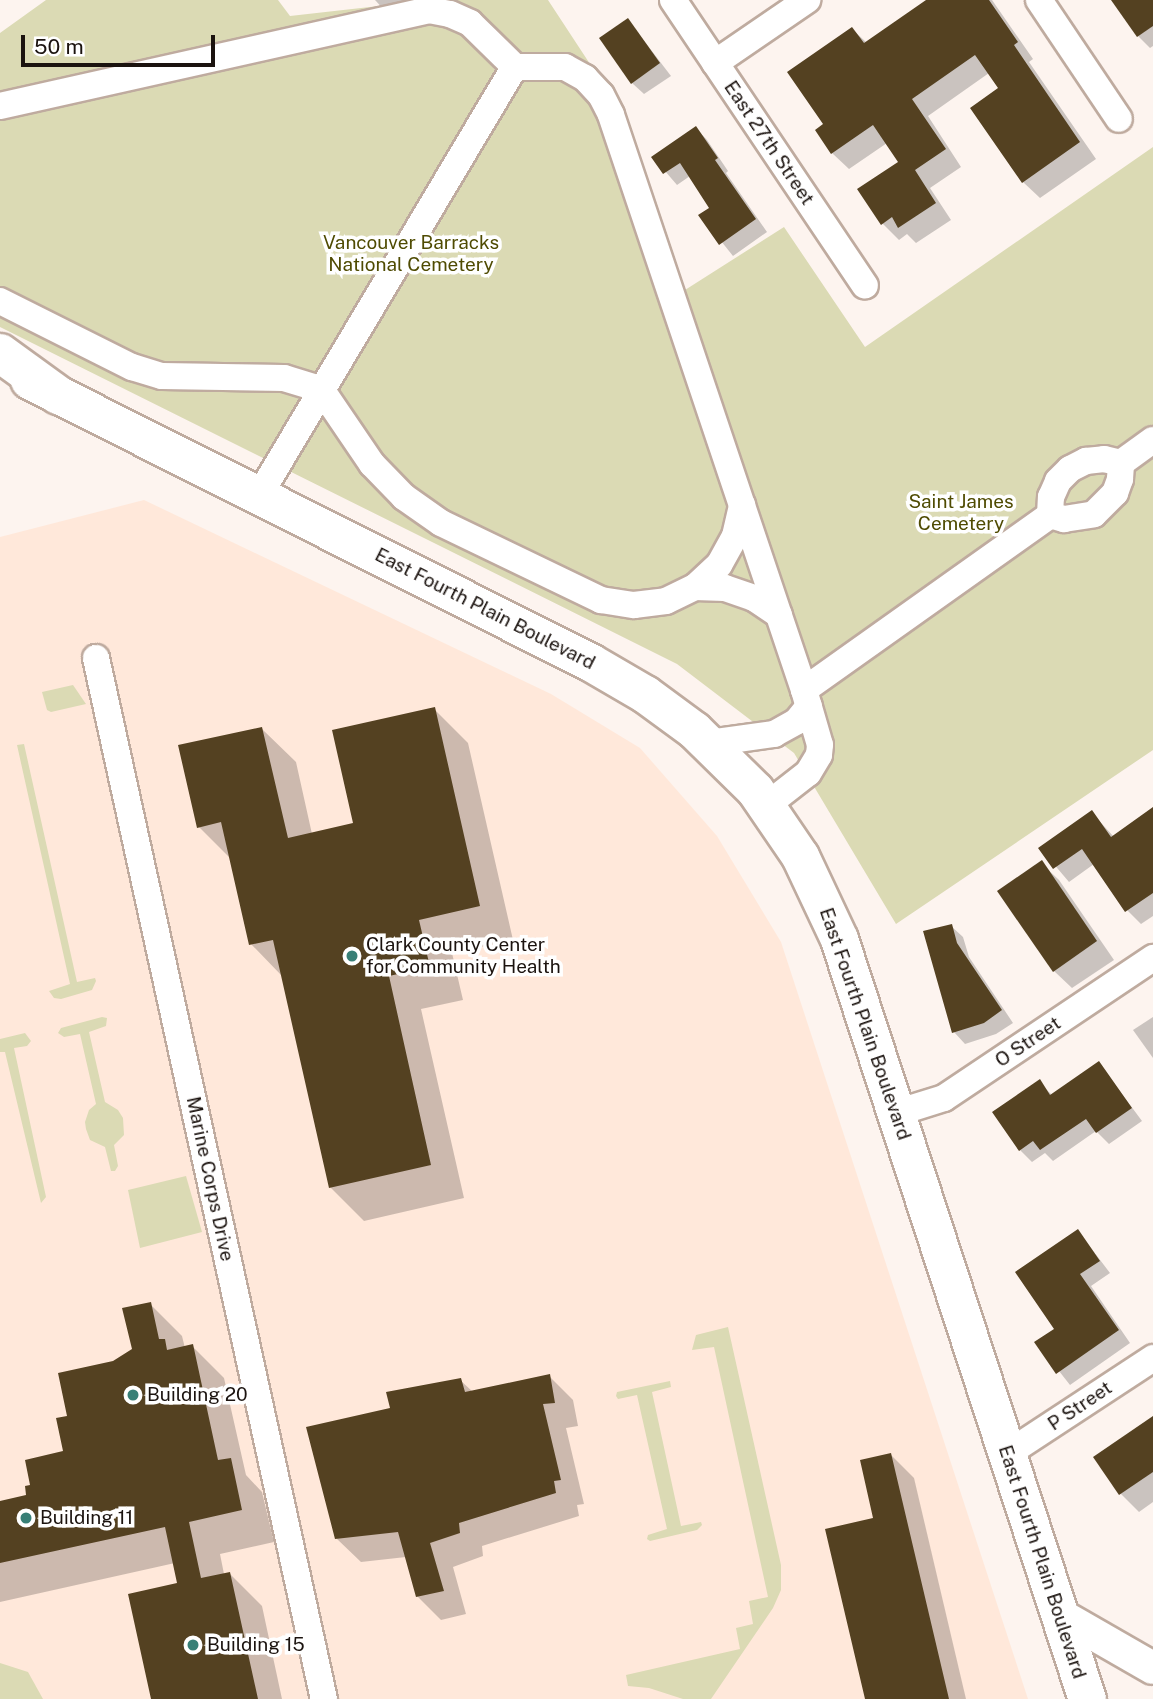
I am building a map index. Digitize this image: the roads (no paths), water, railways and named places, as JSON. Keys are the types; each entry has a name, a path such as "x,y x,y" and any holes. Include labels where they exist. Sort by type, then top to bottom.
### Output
{"highway":[{"path":"0,354 58,395"},
{"path":"0,386 58,395"}],"main road":[{"name":"East Fourth Plain Boulevard","path":"0,366 260,494 590,662 653,700 709,743 767,805 800,856 826,906 1087,1699"}],"street":[{"name":"East 27th Street","path":"673,0 865,286"},
{"path":"715,63 807,0"},
{"path":"1039,0 1119,119"},
{"path":"0,106 429,10 450,14 470,23 515,67 565,67 585,78 601,95 611,115 807,698 820,745 819,755 800,781 767,805"},
{"path":"260,494 515,67"},
{"path":"0,301 132,367 162,376 284,378 321,389 372,464 404,497 441,523 601,600 634,605 655,602 695,587 719,565 729,546 742,505"},
{"path":"709,743 774,734 797,721 807,698 1049,515 1054,489 1070,468 1095,460 1121,463 1153,440"},
{"path":"1049,515 1079,519 1100,510 1115,493 1121,479 1121,463"},
{"path":"695,587 725,588 754,598 779,615"},
{"name":"Marine Corps Drive","path":"96,658 324,1699"},
{"name":"O Street","path":"896,1113 944,1098 1153,958"},
{"name":"P Street","path":"1007,1454 1153,1358"},
{"path":"1059,1614 1153,1668"}],"place":[{"name":"Clark County Center for Community Health","path":"352,956"},
{"name":"Building 20","path":"133,1395"},
{"name":"Building 11","path":"26,1518"},
{"name":"Building 15","path":"193,1645"}],"park label":[{"name":"Vancouver Barracks National Cemetery","path":"411,254"},
{"name":"Saint James Cemetery","path":"961,513"}]}
